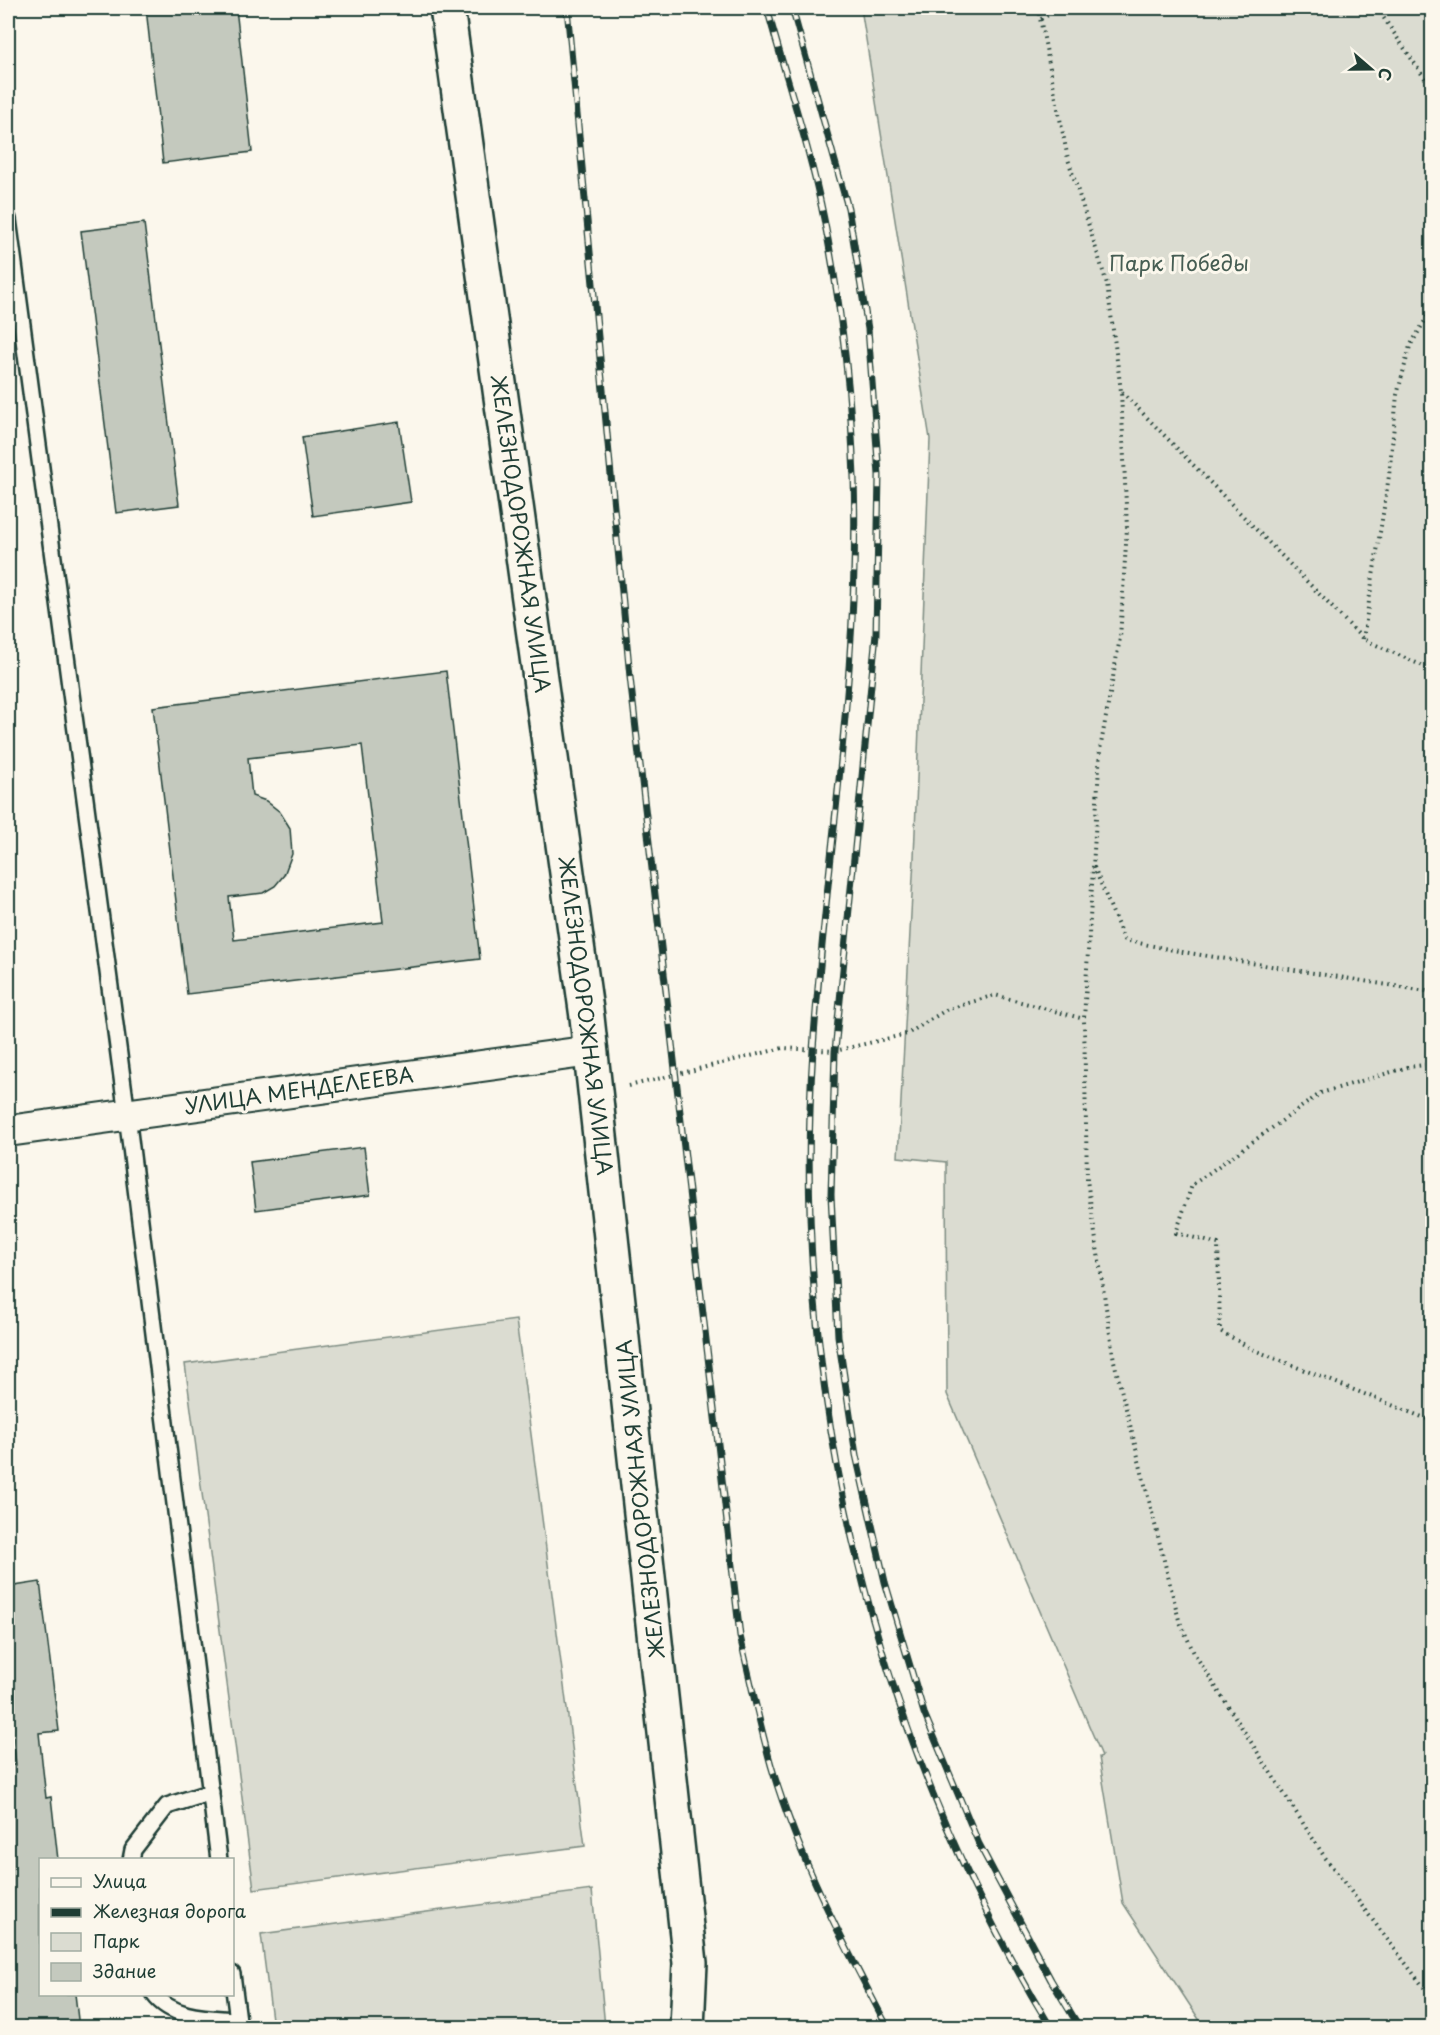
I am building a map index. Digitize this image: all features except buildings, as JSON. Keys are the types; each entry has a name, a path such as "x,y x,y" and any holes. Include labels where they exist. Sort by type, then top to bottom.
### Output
{"main road":[{"name":"ЖЕЛЕЗНОДОРОЖНАЯ УЛИЦА","path":"447,8 596,1093 690,1962 687,2028"}],"street":[{"name":"УЛИЦА МЕНДЕЛЕЕВА","path":"8,1131 591,1051"}],"lane":[{"path":"8,219 127,1115 219,1858"},
{"path":"131,1858 133,1850 167,1806 211,1792"},
{"path":"155,1996 158,2000 193,2017 238,2024 234,1991"}],"path":[{"path":"1038,8 1068,159 1107,284 1121,391 1127,528 1120,638 1100,750 1084,1018 1087,1180 1114,1360 1179,1620 1194,1653 1324,1856 1432,1998"},
{"path":"1041,19 1061,8"},
{"path":"1377,8 1432,89"},
{"path":"1363,639 1389,476 1397,394 1410,346 1432,309"},
{"path":"1121,391 1363,639 1432,670"},
{"path":"1094,867 1124,940 1183,952 1432,993"},
{"path":"596,1093 675,1076 783,1048 835,1051 907,1034 946,1010 995,995 1084,1018"},
{"path":"1432,1064 1408,1067 1321,1093 1192,1185 1176,1233 1218,1244 1220,1331 1254,1350 1432,1421"}],"green space":[{"name":"Парк Победы","path":"861,8 1432,8 1432,2027 1204,2027 1123,1903 1099,1757 1102,1756 947,1394 946,1162 898,1157 914,858 930,439"},
{"path":"516,1320 585,1846 254,1889 185,1364"},
{"path":"592,1890 605,2027 273,2027 261,1934"}],"railway":[{"path":"567,8 630,677 740,1636 771,1765 794,1833 838,1932 888,2028"},
{"path":"767,8 805,139 824,219 840,315 853,445 852,622 841,764 813,1050 809,1178 815,1305 831,1432 857,1557 891,1680 935,1800 989,1916 1051,2028"},
{"path":"792,8 848,208 868,329 879,475 876,634 835,1051 831,1195 838,1336 856,1455 885,1582 924,1713 979,1844 1051,1980 1080,2028"}]}
